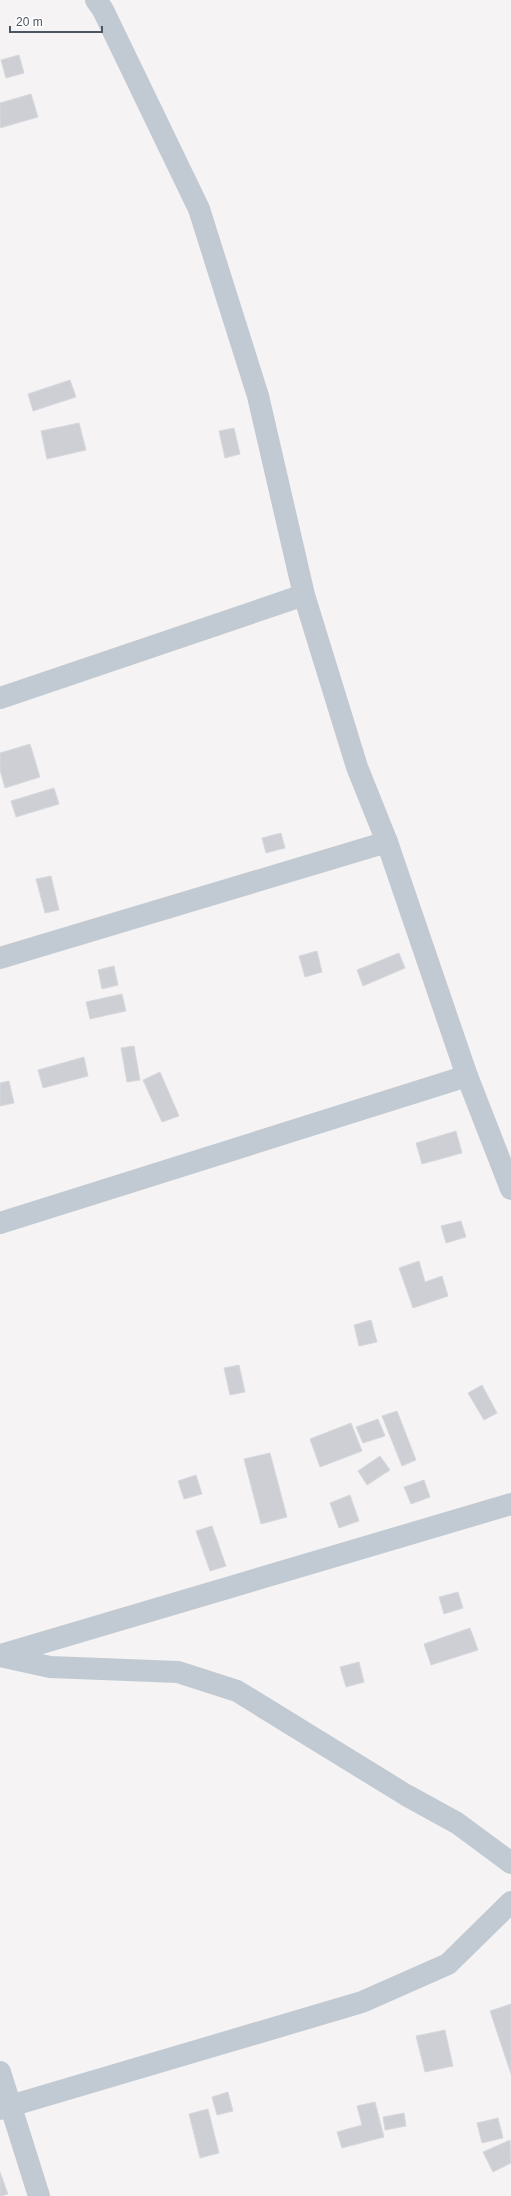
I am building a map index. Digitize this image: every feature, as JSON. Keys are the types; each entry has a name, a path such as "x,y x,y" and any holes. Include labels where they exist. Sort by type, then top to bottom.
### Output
{"street":[{"path":"96,0 103,10 199,209 258,396 304,594 357,767 387,842 467,1076 511,1189"},
{"path":"0,698 304,594"},
{"path":"0,958 387,842"},
{"path":"0,1223 467,1076"},
{"path":"0,1656 511,1504"},
{"path":"0,1656 50,1667 178,1672 237,1691 406,1795 457,1823 511,1862"},
{"path":"6,2107 362,2002 448,1964 511,1902"},
{"path":"0,2072 6,2107 39,2196"}],"building":[{"path":"19,55 24,73 6,78 1,60"},
{"path":"31,94 38,117 0,128 0,103"},
{"path":"70,380 76,397 33,411 28,394"},
{"path":"79,423 86,450 47,459 41,431"},
{"path":"234,428 240,454 225,458 219,431"},
{"path":"30,744 40,777 5,788 0,770 0,753"},
{"path":"54,788 59,804 16,817 11,801"},
{"path":"281,833 285,848 266,853 262,838"},
{"path":"51,876 59,910 45,913 36,879"},
{"path":"317,951 322,972 305,977 299,956"},
{"path":"399,953 405,968 363,986 357,970"},
{"path":"114,966 118,985 102,989 98,970"},
{"path":"122,994 126,1011 90,1019 86,1002"},
{"path":"134,1046 140,1080 127,1082 121,1048"},
{"path":"84,1057 88,1076 43,1088 38,1070"},
{"path":"160,1072 179,1116 162,1122 143,1080"},
{"path":"9,1081 14,1103 0,1106 0,1083"},
{"path":"456,1131 462,1153 422,1164 416,1143"},
{"path":"461,1221 466,1237 446,1243 441,1226"},
{"path":"419,1261 425,1282 442,1276 448,1296 413,1308 399,1268"},
{"path":"371,1320 377,1342 359,1346 354,1325"},
{"path":"239,1365 245,1392 230,1395 224,1368"},
{"path":"482,1385 497,1413 484,1420 468,1393"},
{"path":"397,1411 416,1460 402,1466 382,1416"},
{"path":"378,1419 385,1436 363,1443 356,1427"},
{"path":"351,1423 362,1451 320,1467 310,1439"},
{"path":"270,1453 287,1517 261,1524 244,1459"},
{"path":"380,1456 390,1470 367,1485 358,1471"},
{"path":"196,1475 202,1494 184,1499 178,1481"},
{"path":"424,1480 430,1497 411,1504 404,1487"},
{"path":"350,1495 359,1521 339,1528 330,1503"},
{"path":"212,1526 226,1566 210,1571 196,1531"},
{"path":"458,1592 463,1608 444,1614 439,1597"},
{"path":"470,1628 478,1650 431,1665 424,1644"},
{"path":"359,1662 364,1682 346,1687 340,1667"},
{"path":"511,2004 511,2074 490,2011"},
{"path":"445,2030 453,2066 425,2072 416,2036"},
{"path":"228,2092 233,2111 217,2115 212,2097"},
{"path":"375,2102 384,2137 342,2148 337,2132 362,2125 357,2106"},
{"path":"208,2109 219,2153 200,2158 189,2114"},
{"path":"404,2113 406,2126 385,2130 383,2117"},
{"path":"498,2118 503,2138 482,2143 477,2123"},
{"path":"510,2140 511,2163 493,2172 483,2152"},
{"path":"0,2172 8,2194 1,2196 0,2196"}]}
